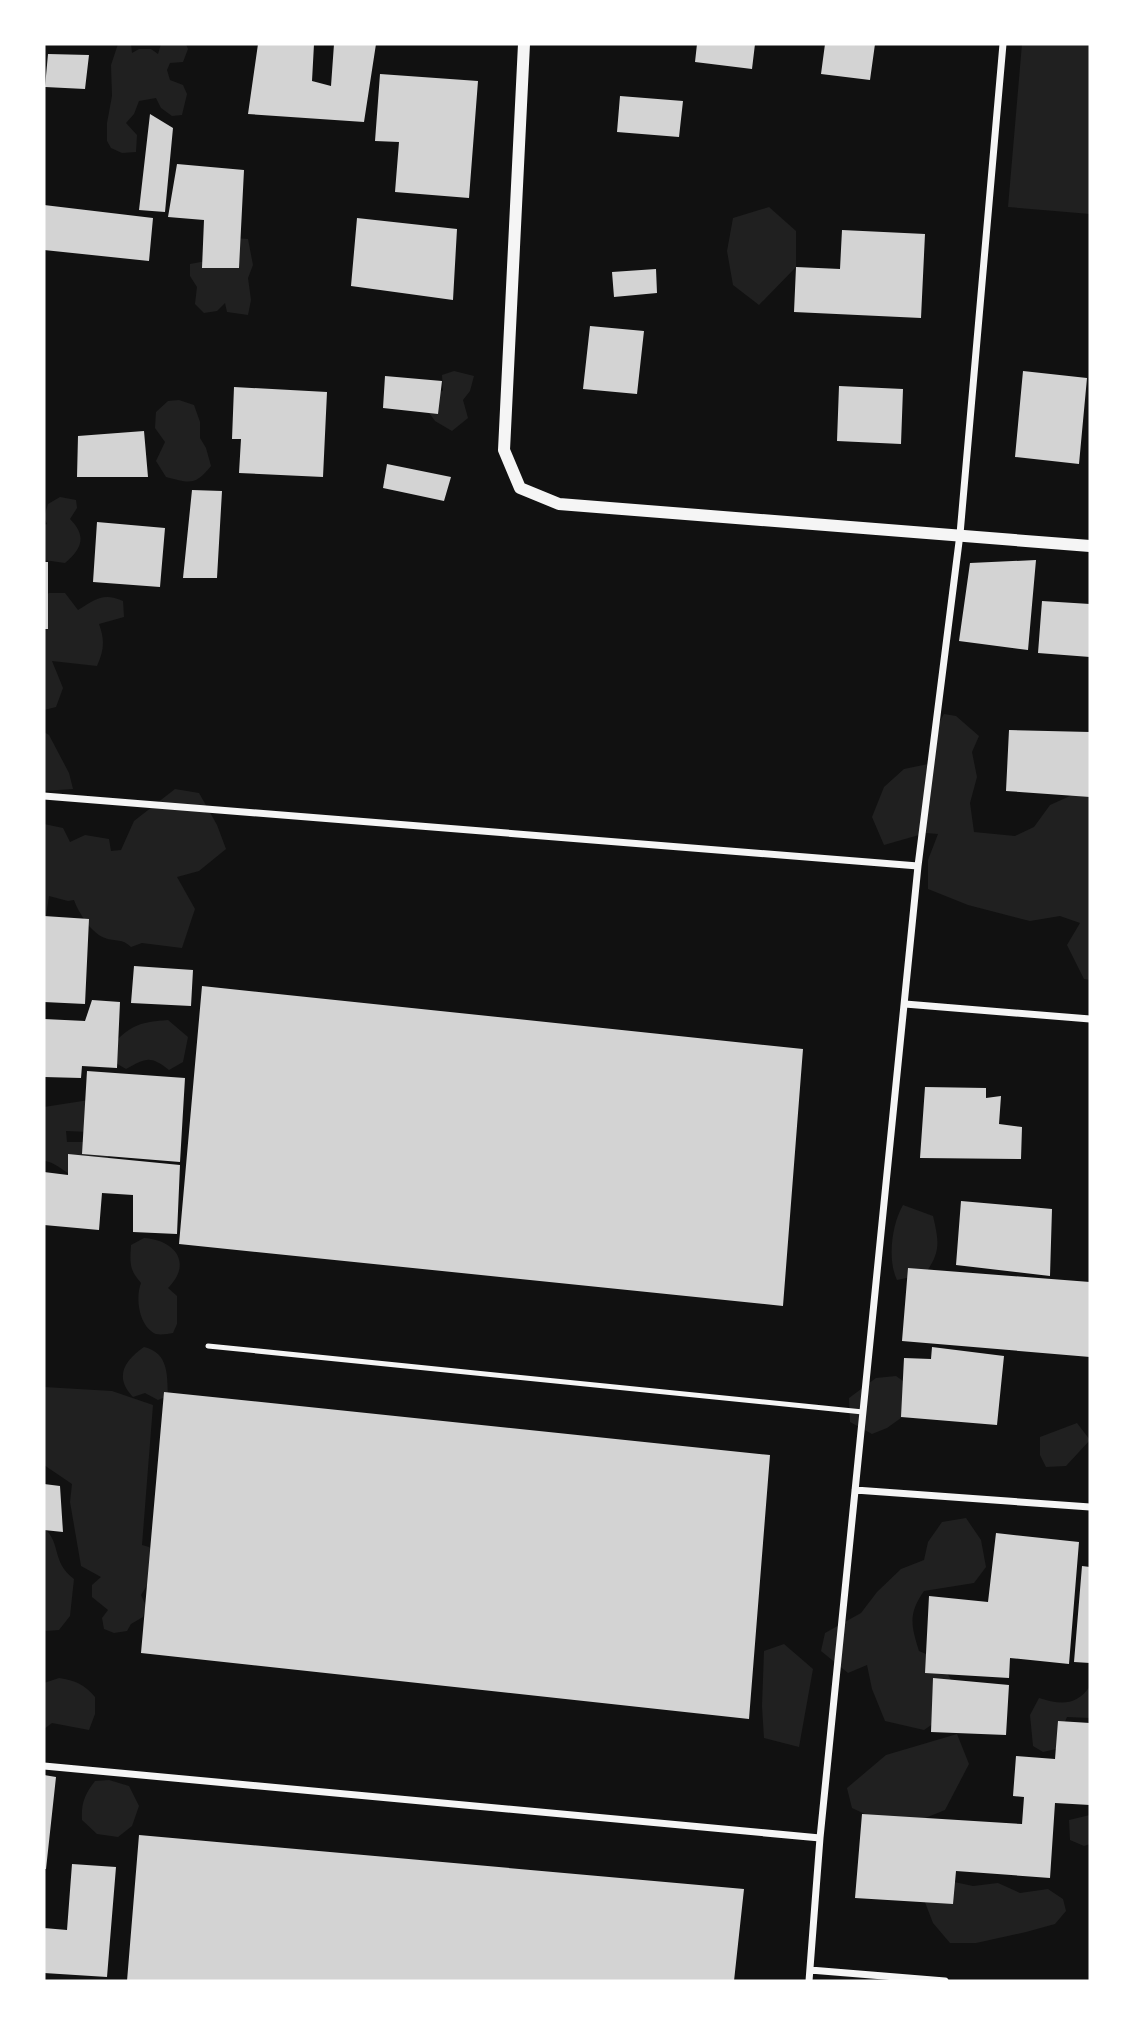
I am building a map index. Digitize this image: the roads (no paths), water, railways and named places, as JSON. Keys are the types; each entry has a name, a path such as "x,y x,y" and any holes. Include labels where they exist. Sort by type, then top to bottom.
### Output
{"street":[{"path":"524,44 504,450 520,488 559,504 1090,546"},
{"path":"809,1981 820,1838 918,866 960,534 1003,44"},
{"path":"44,796 918,866"},
{"path":"905,1004 1090,1019"},
{"path":"855,1490 1090,1507"},
{"path":"44,1766 820,1838"},
{"path":"810,1970 946,1981"}],"lane":[{"path":"208,1346 863,1412"}]}
